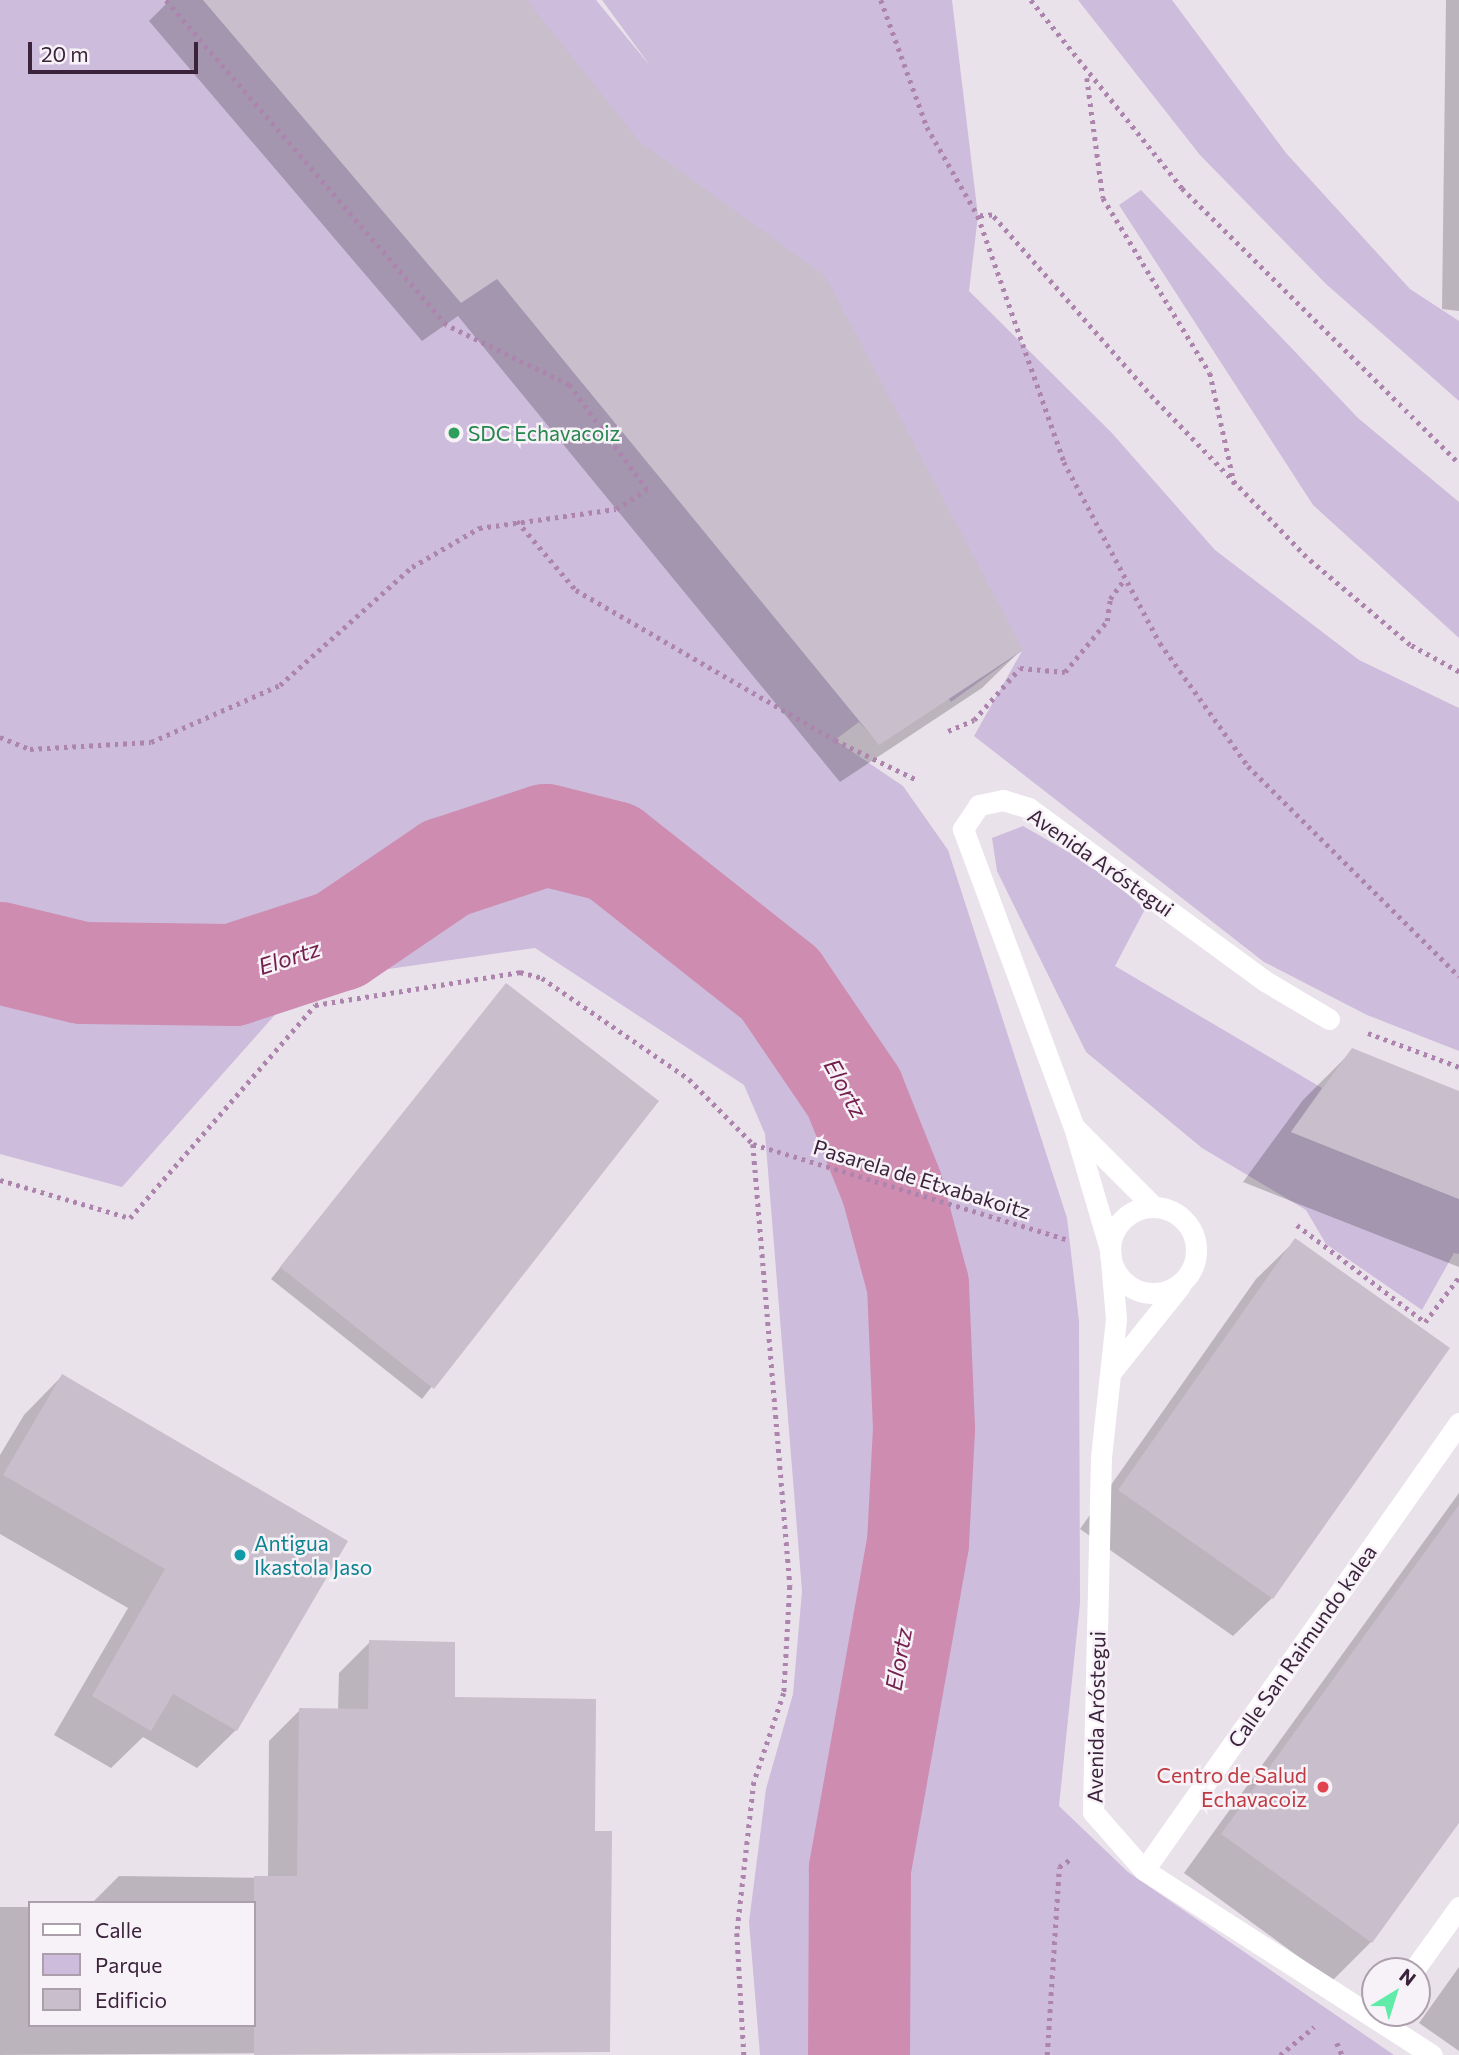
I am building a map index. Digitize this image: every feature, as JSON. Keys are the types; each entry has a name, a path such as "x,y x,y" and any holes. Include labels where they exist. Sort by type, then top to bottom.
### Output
{"street":[{"name":"Avenida Aróstegui","path":"1185,1278 1175,1288 1145,1292 1120,1277 1073,1127 963,829 979,805 1003,800 1029,808 1265,981 1329,1019"},
{"name":"Avenida Aróstegui","path":"1073,1127 1154,1206 1179,1215 1195,1237 1194,1265 1111,1372"},
{"path":"1110,1249 1119,1223 1154,1206"},
{"name":"Avenida Aróstegui","path":"1110,1249 1116,1319 1101,1457 1093,1812 1144,1870 1361,2005"},
{"name":"Calle San Raimundo kalea","path":"1144,1870 1459,1423"},
{"path":"1423,1957 1459,1907"},
{"name":"Avenida Aróstegui","path":"1393,2027 1432,2055"}],"path":[{"path":"0,737 30,749 151,742 280,685 412,567 479,528 616,509 647,490 569,385 446,325 165,0"},
{"path":"881,0 927,127 978,215 1064,462 1124,580 1160,643 1248,766 1459,976"},
{"path":"1031,0 1087,76 1283,293 1459,463"},
{"path":"1087,76 1103,198 1210,373 1235,488"},
{"path":"978,215 992,215 1235,488 1410,645 1459,672"},
{"path":"516,521 576,590 835,740 917,780"},
{"path":"948,731 974,720 1020,668 1065,672 1107,621 1110,599 1124,580"},
{"path":"0,1180 130,1218 315,1005 520,972 542,978 690,1079 753,1144 790,1586 784,1693 754,1782 737,1933 744,2055"},
{"path":"1329,1019 1459,1067"},
{"name":"Pasarela de Etxabakoitz","path":"753,1144 1070,1240"},
{"path":"1297,1226 1425,1322 1459,1277"},
{"path":"1047,2055 1059,1867 1071,1859"},
{"path":"1280,2055 1325,2017"}],"green space":[{"path":"0,0 596,0 651,67 602,0 952,0 978,216 969,291 1111,432 1215,550 1359,660 1459,708 1459,1051 1367,1015 1264,962 974,736 1022,651 951,702 938,683 879,744 859,722 835,740 903,786 948,850 1067,1218 1079,1321 1080,1603 1059,1806 1128,1872 1394,2055 760,2055 749,1922 766,1789 793,1694 802,1591 765,1134 744,1085 535,948 305,981 122,1187 0,1154"},
{"path":"1078,0 1172,0 1286,153 1410,289 1459,321 1459,401 1326,284 1200,155"},
{"path":"1141,190 1358,418 1459,502 1459,638 1313,505 1119,205"},
{"path":"1023,826 1098,869 1145,909 1115,966 1322,1088 1291,1132 1459,1199 1459,1254 1454,1253 1422,1310 1326,1244 1306,1210 1202,1148 1086,1052 997,871 992,838"}],"building":[{"path":"203,0 527,0 640,142 825,276 1023,650 879,745 497,279 461,303"},
{"path":"506,983 659,1101 434,1389 280,1267"},
{"path":"1352,1048 1459,1091 1459,1199 1291,1132"},
{"path":"1295,1238 1450,1348 1273,1599 1118,1490"},
{"name":"Antigua Ikastola Jaso","path":"62,1374 348,1541 237,1731 173,1694 151,1731 92,1696 165,1569 3,1475"},
{"path":"1459,1505 1459,1823 1372,1943 1221,1834"},
{"path":"369,1640 455,1642 455,1697 596,1699 595,1831 612,1831 610,2052 254,2055 254,1876 297,1876 299,1708 368,1709"}],"waterway":[{"name":"Elortz","path":"0,953 82,973 233,975 340,940 446,868 546,835 613,852 780,984 854,1093 892,1188 918,1285 924,1429 918,1543 860,1870 859,2055"}],"place":[{"name":"SDC Echavacoiz","path":"454,433"},
{"name":"Antigua Ikastola Jaso","path":"240,1555"},
{"name":"Centro de Salud Echavacoiz","path":"1323,1787"}]}
